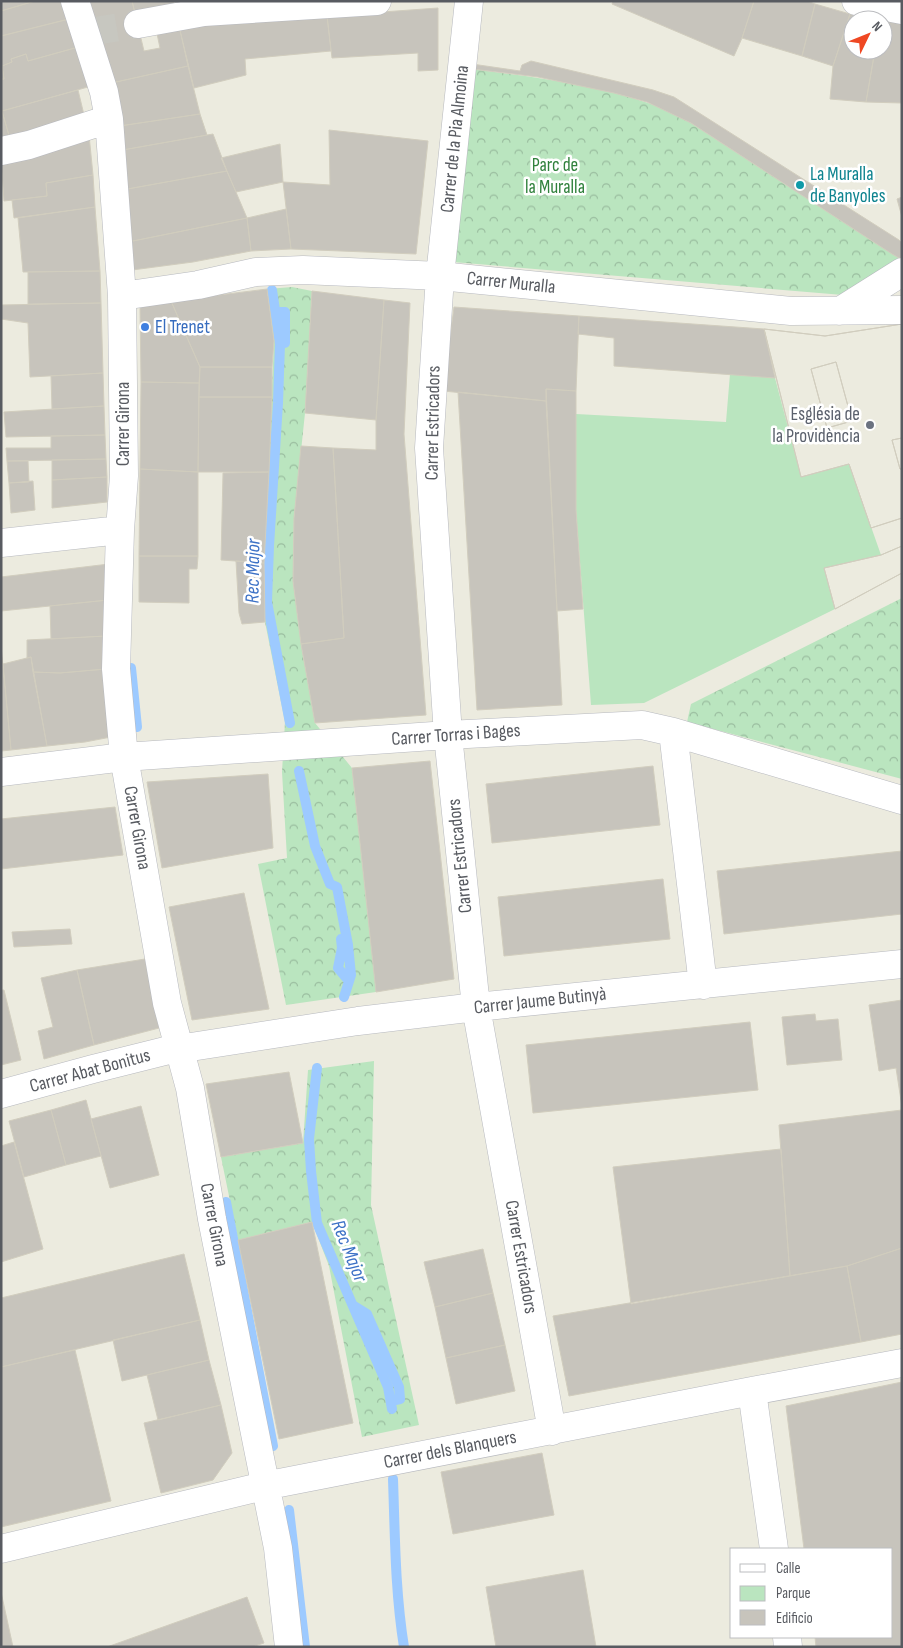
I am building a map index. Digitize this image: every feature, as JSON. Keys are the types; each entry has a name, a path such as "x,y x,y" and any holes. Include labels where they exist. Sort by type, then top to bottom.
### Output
{"street":[{"name":"Carrer Girona","path":"74,1 87,32 104,92 109,119 122,296 124,476 120,530 116,669 124,757 167,1003 190,1088 212,1219 264,1486 278,1548 289,1647"},
{"path":"138,24 203,7 377,1"},
{"name":"Carrer de la Pia Almoina","path":"440,276 469,1"},
{"path":"856,1 902,10"},
{"path":"1,151 29,145 109,119"},
{"name":"Carrer Muralla","path":"122,296 198,285 256,272 303,270 440,276 792,311 902,310"},
{"path":"840,311 902,272"},
{"name":"Carrer Estricadors","path":"440,276 429,448 448,735 476,1008 552,1431"},
{"path":"1,543 120,530"},
{"name":"Carrer Torras i Bages","path":"1,772 124,757 642,724 902,800"},
{"path":"674,732 703,985"},
{"name":"Carrer Jaume Butinyà","path":"180,1050 358,1021 902,964"},
{"name":"Carrer Abat Bonitus","path":"1,1094 93,1069 180,1050"},
{"name":"Carrer dels Blanquers","path":"1,1548 264,1486 552,1431 752,1390 902,1364"},
{"path":"752,1390 774,1548"}],"green space":[{"name":"Parc de la Muralla","path":"472,69 581,85 624,95 657,106 691,123 899,258 843,295 453,262"},
{"path":"292,287 312,291 305,413 294,518 293,581 301,644 315,723 352,768 376,992 286,1005 258,864 287,858 282,772 285,722 265,622 263,588 274,341 267,289"},
{"path":"730,374 775,378 801,477 849,464 881,555 824,568 835,609 644,703 591,705 576,510 576,414 726,422"},
{"path":"902,598 902,779 687,722 691,704"},
{"path":"374,1061 371,1205 419,1425 362,1437 329,1266 312,1222 238,1240 221,1157 303,1143 308,1070"}],"building":[{"path":"1,1 35,1 1,11"},
{"path":"35,1 67,1 73,18 1,36 1,11"},
{"path":"78,1 132,1 144,51 160,48 156,29 179,26 188,66 107,84"},
{"path":"132,1 173,1 175,9 136,17"},
{"path":"613,1 754,1 734,56 612,4"},
{"path":"754,1 807,1 815,4 802,56 742,38"},
{"path":"815,4 843,12 843,35 833,66 802,56"},
{"path":"438,8 438,70 418,71 418,53 332,58 327,16"},
{"path":"327,16 331,51 245,59 246,75 194,88 179,26"},
{"path":"73,18 82,46 28,61 26,54 11,59 12,62 2,66 4,79 1,79 1,36"},
{"path":"893,20 902,22 902,103 866,102 873,60 893,60"},
{"path":"843,35 843,60 873,60 866,102 830,99 833,66"},
{"path":"82,46 95,85 2,111 10,139 1,141 1,79 4,79 2,66 12,62 11,59 26,54 28,61"},
{"name":"La Muralla de Banyoles","path":"531,61 653,90 674,97 899,240 902,243 902,257 899,258 892,254 691,123 647,102 538,77 472,69 472,64 520,71 522,65"},
{"path":"188,66 200,114 113,127 107,84"},
{"path":"78,90 85,119 10,139 2,111"},
{"path":"200,114 207,135 117,151 113,127"},
{"path":"329,130 428,141 416,254 291,249 283,182 330,185"},
{"path":"213,134 227,171 122,190 117,151"},
{"path":"89,135 93,175 46,183 47,196 4,201 1,158"},
{"path":"280,144 283,182 236,192 221,158"},
{"path":"227,171 247,218 128,242 122,190"},
{"path":"93,175 95,207 14,218 12,200 47,196 46,183"},
{"path":"902,197 902,217 897,199"},
{"path":"95,207 100,271 23,272 18,218"},
{"path":"286,209 291,249 251,251 247,218"},
{"path":"247,218 251,251 193,262 132,270 128,242"},
{"path":"100,271 101,303 28,304 28,272"},
{"path":"267,289 274,341 272,367 200,367 171,301"},
{"path":"312,291 384,300 376,420 305,413"},
{"path":"384,300 410,303 404,434 426,715 315,723 301,644 344,638 333,448 376,450 376,420"},
{"path":"171,301 200,367 199,383 141,382 140,305"},
{"path":"101,303 103,373 30,377 28,323 1,319 1,305"},
{"path":"454,307 579,316 576,391 546,389 546,401 443,391"},
{"path":"579,316 764,329 775,378 614,366 614,338 578,334"},
{"name":"Església de la Providència","path":"902,324 902,438 892,440 900,469 902,469 902,518 871,528 849,464 801,477 764,329 825,336","holes":["836,362 852,421 827,428 811,369"]},
{"name":"Església de la Providència","path":"902,324 902,438 892,440 900,469 902,469 902,518 871,528 849,464 801,477 764,329 825,336","holes":["836,362 852,421 827,428 811,369"]},
{"path":"200,367 272,367 272,397 199,397"},
{"path":"103,373 104,406 52,409 51,376"},
{"path":"141,382 199,383 198,472 140,469"},
{"path":"546,389 576,391 576,510 583,609 557,611"},
{"path":"458,392 546,401 562,705 477,710"},
{"path":"199,397 272,397 269,472 198,472"},
{"path":"104,406 105,435 6,437 4,412"},
{"path":"105,435 106,459 7,461 6,448 51,448 51,436"},
{"path":"301,446 333,448 344,638 301,644 293,581 294,518"},
{"path":"106,459 107,477 52,480 52,460"},
{"path":"7,461 28,461 29,482 9,483"},
{"path":"140,469 198,472 198,556 139,556"},
{"path":"269,472 264,563 221,560 223,473"},
{"path":"107,477 107,502 52,508 52,480"},
{"path":"33,481 35,510 11,513 9,483"},
{"path":"902,546 902,573 835,609 824,568 881,555"},
{"path":"902,546 902,573 835,609 824,568 881,555"},
{"path":"139,556 198,556 197,569 189,569 189,603 139,602"},
{"path":"236,561 264,563 265,622 242,624 239,613"},
{"path":"109,564 108,600 1,611 1,577"},
{"path":"108,600 106,636 51,639 50,606"},
{"path":"106,636 106,669 60,673 33,672 31,657 27,658 27,640"},
{"path":"1,646 11,750 1,751"},
{"path":"31,657 47,746 11,750 3,664"},
{"path":"106,669 111,737 47,746 33,672 60,673"},
{"path":"430,761 454,979 376,992 352,768"},
{"path":"653,766 660,825 492,843 486,784"},
{"path":"268,774 273,848 162,868 147,782"},
{"path":"115,807 123,855 1,869 1,819"},
{"path":"902,851 902,914 724,934 717,871"},
{"path":"663,879 670,939 504,956 498,897"},
{"path":"244,893 269,1009 192,1020 169,907"},
{"path":"70,929 72,944 14,947 12,932"},
{"path":"145,959 159,1028 94,1045 77,970"},
{"path":"77,970 94,1045 44,1059 38,1031 53,1027 41,978"},
{"path":"1,990 4,990 21,1060 1,1065"},
{"path":"902,1000 902,1107 896,1068 879,1071 869,1005"},
{"path":"815,1014 816,1021 838,1019 842,1060 787,1065 782,1017"},
{"path":"750,1022 758,1090 533,1113 526,1045"},
{"path":"289,1072 303,1143 221,1157 206,1084"},
{"path":"86,1100 101,1156 66,1165 51,1110"},
{"path":"141,1106 159,1175 110,1188 91,1119"},
{"path":"51,1110 66,1165 24,1177 9,1121"},
{"path":"902,1110 902,1248 847,1266 790,1276 779,1125"},
{"path":"14,1142 43,1249 1,1262 1,1146"},
{"path":"781,1149 790,1276 631,1304 613,1167"},
{"path":"312,1222 353,1423 279,1439 238,1240"},
{"path":"902,1248 902,1334 861,1342 847,1266"},
{"path":"483,1249 493,1293 435,1307 424,1262"},
{"path":"184,1254 200,1320 1,1367 1,1298"},
{"path":"847,1266 861,1342 569,1396 553,1316"},
{"path":"493,1293 505,1345 446,1358 435,1307"},
{"path":"200,1320 209,1360 122,1381 113,1340"},
{"path":"505,1345 515,1391 456,1404 446,1358"},
{"path":"75,1350 111,1501 1,1527 1,1367"},
{"path":"209,1360 221,1405 158,1420 147,1375"},
{"path":"902,1382 902,1647 816,1647 815,1638 893,1638 893,1548 804,1548 786,1406"},
{"path":"221,1405 232,1453 213,1480 161,1493 144,1423"},
{"path":"542,1453 554,1515 453,1534 441,1472"},
{"path":"583,1570 596,1647 496,1647 486,1587"},
{"path":"1,1592 13,1647 1,1647"},
{"path":"247,1597 264,1643 252,1647 107,1647"}],"waterway":[{"name":"Rec Major","path":"272,290 280,344 267,602 290,723"},
{"name":"Rec Major","path":"275,312 285,312 285,343"},
{"path":"131,668 137,727"},
{"name":"Rec Major","path":"299,771 315,846 330,884 337,887 348,945 351,975 344,997"},
{"path":"341,939 342,948 338,968 349,981"},
{"name":"Rec Major","path":"317,1068 309,1139 317,1223 388,1387 392,1409"},
{"path":"226,1202 273,1446"},
{"path":"354,1306 367,1314 399,1387 400,1399 391,1401"},
{"name":"Rec Major","path":"393,1479 397,1584 404,1647"},
{"path":"289,1510 305,1647"}],"tunnel":[{"path":"89,32 138,24"}],"place":[{"name":"La Muralla de Banyoles","path":"800,185"},
{"name":"El Trenet","path":"145,327"},
{"name":"Església de la Providència","path":"870,425"}]}
